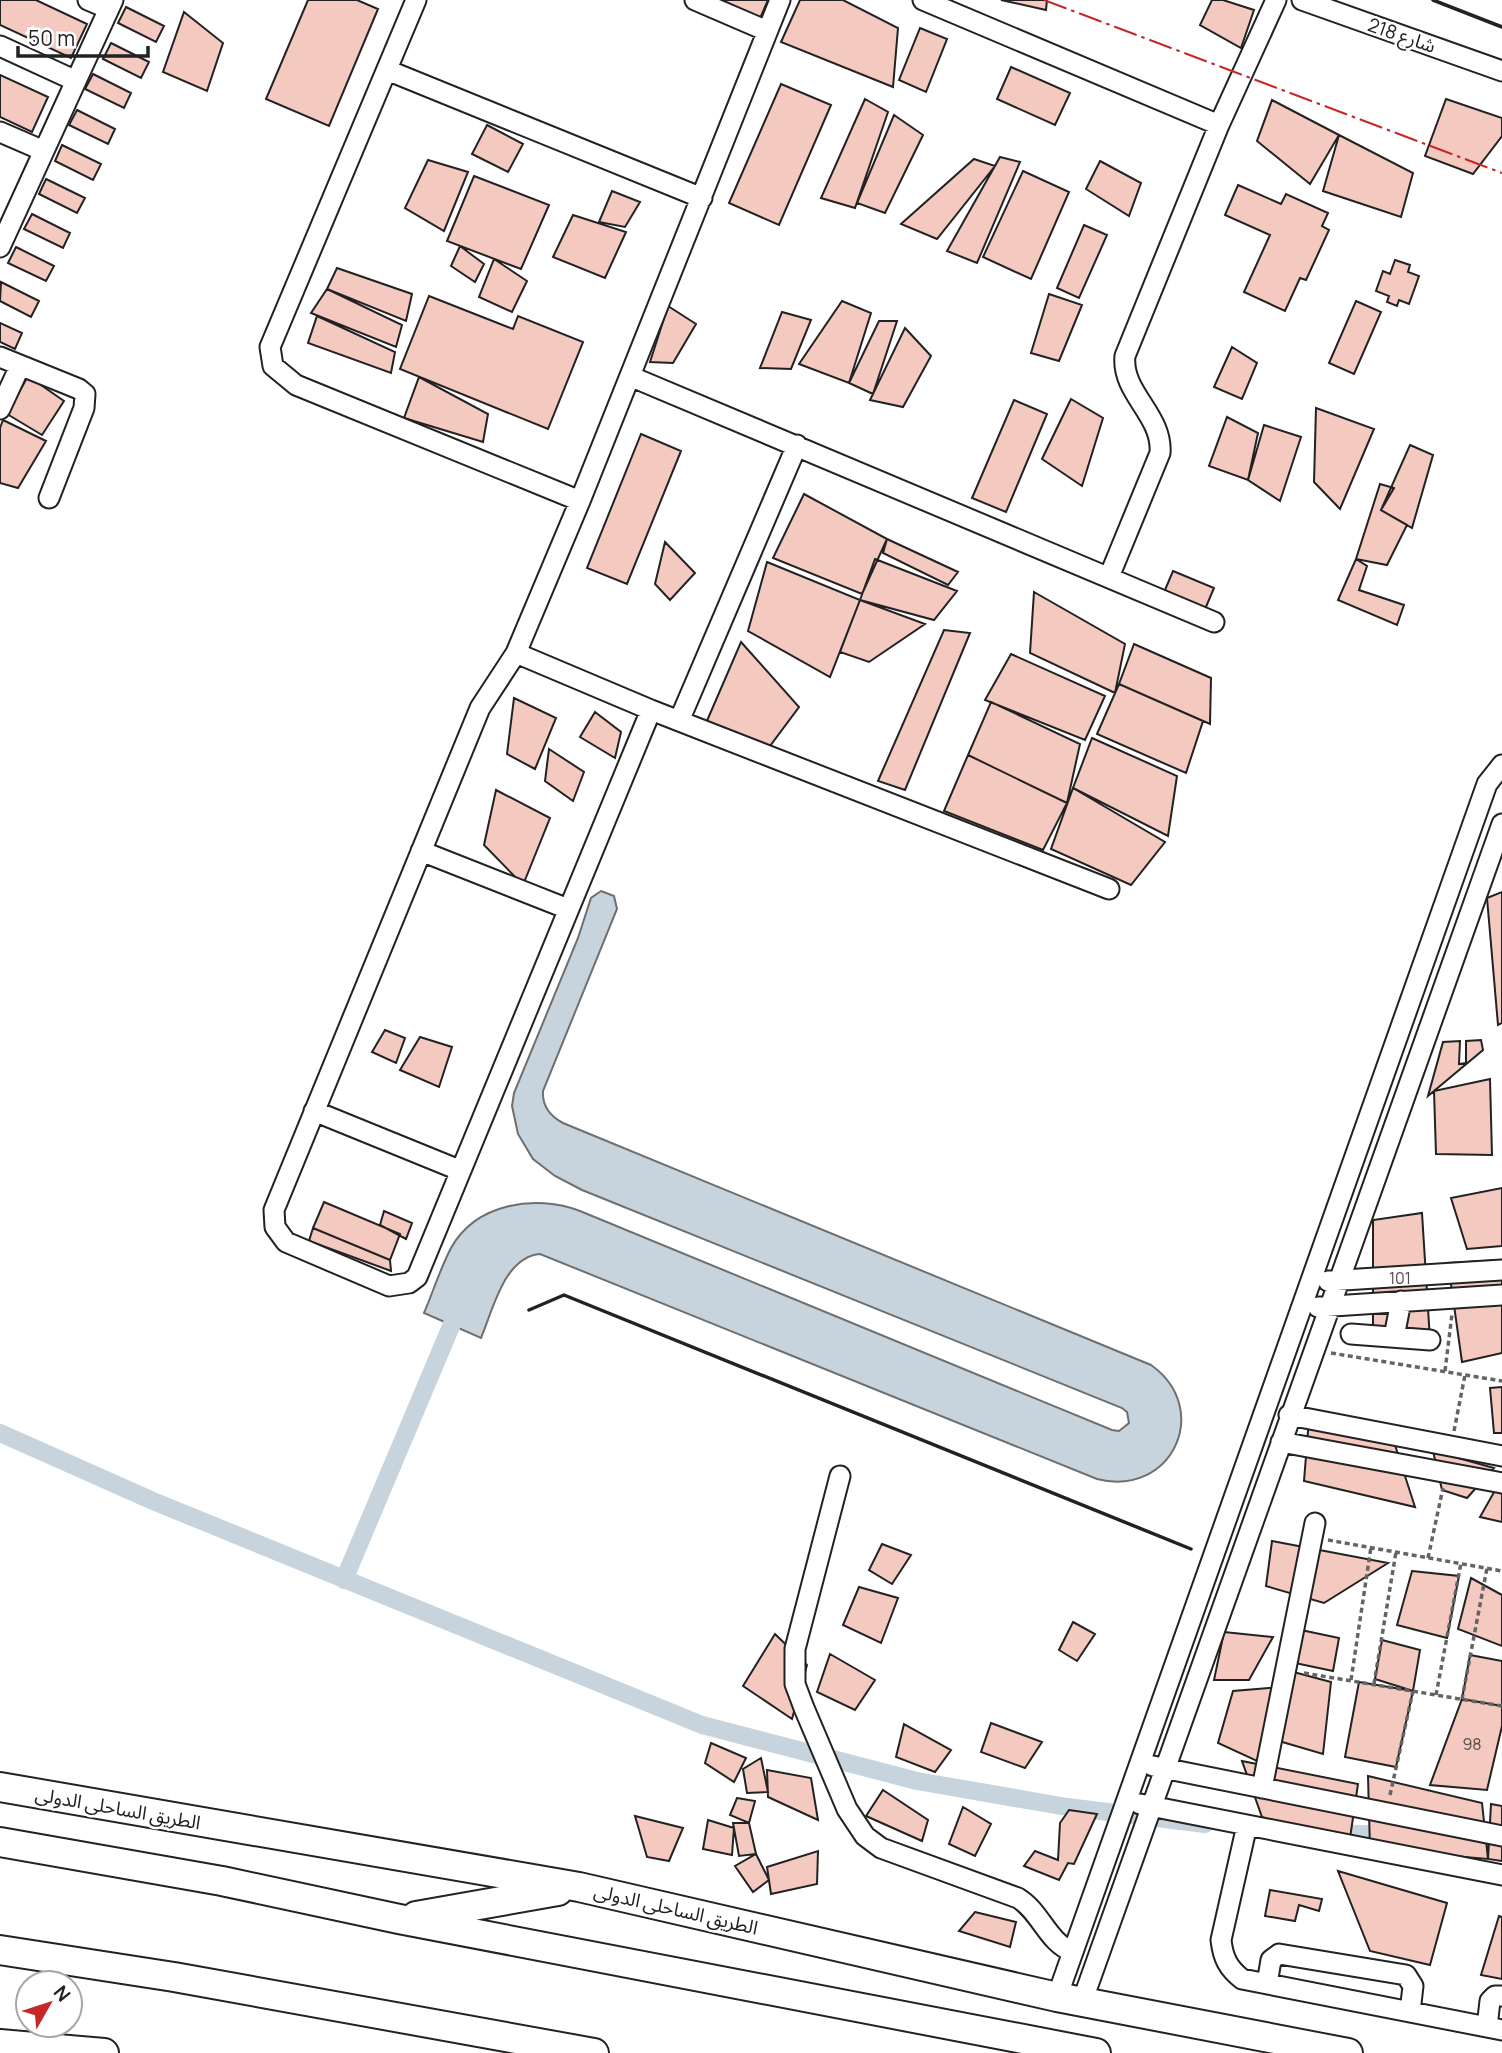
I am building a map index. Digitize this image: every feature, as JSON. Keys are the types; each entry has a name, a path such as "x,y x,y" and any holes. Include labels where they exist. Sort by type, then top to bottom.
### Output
{"highway":[{"name":"الطريق الساحلى الدولى","path":"0,1787 579,1887 1070,2000 1348,2053"},
{"path":"7,1844 222,1881 399,1919 1096,2053"},
{"path":"399,1919 579,1887"},
{"path":"0,1950 174,1977 594,2053"},
{"path":"0,2044 104,2053"}],"street":[{"path":"0,247 111,5 88,0"},
{"path":"416,0 270,347 273,366 283,378 296,385 580,501"},
{"path":"695,0 767,31"},
{"path":"651,710 417,1277 399,1286 381,1284 286,1242 275,1227 274,1210 480,708 516,653 632,377 780,0"},
{"path":"923,0 1219,125"},
{"path":"1108,577 1160,453 1161,442 1155,424 1126,375 1125,356 1219,125 1276,0"},
{"name":"شارع 218","path":"1302,0 1502,71"},
{"path":"0,46 76,81"},
{"path":"387,70 702,198"},
{"path":"0,132 44,151"},
{"path":"0,357 79,389 86,400 49,498"},
{"path":"0,409 20,366"},
{"path":"632,377 1214,622"},
{"path":"679,721 797,445"},
{"path":"516,653 651,710 1109,889"},
{"path":"1070,2000 1073,1952 1487,784 1502,765"},
{"path":"1070,2000 1152,1806 1289,1415 1502,824"},
{"path":"421,851 568,909"},
{"path":"314,1111 459,1170"},
{"path":"1309,1282 1502,1270"},
{"path":"1300,1308 1502,1295"},
{"path":"1394,1337 1401,1301"},
{"path":"1343,1338 1394,1337 1430,1340"},
{"path":"1289,1415 1502,1456"},
{"path":"1280,1442 1502,1483"},
{"path":"840,1476 795,1649 794,1671 799,1696 847,1809 865,1836 881,1848 1027,1904 1043,1921 1053,1938 1073,1952"},
{"path":"1262,1788 1314,1530"},
{"path":"1140,1763 1502,1836"},
{"path":"1126,1801 1502,1875"},
{"path":"1247,1825 1221,1940 1222,1956 1230,1970 1242,1979 1494,2029 1490,2001 1495,1996 1502,1996"},
{"path":"1267,1984 1271,1960 1279,1954 1406,1975 1413,1986 1410,2012"}],"path":[{"path":"1446,1371 1454,1298"},
{"path":"1326,1365 1330,1352 1343,1338"},
{"path":"1330,1352 1502,1381"},
{"path":"1454,1434 1465,1375"},
{"path":"1441,1431 1466,1436"},
{"path":"1428,1558 1446,1472"},
{"path":"1314,1530 1371,1547 1502,1571"},
{"path":"1350,1681 1371,1547"},
{"path":"1374,1685 1396,1552"},
{"path":"1436,1695 1461,1563"},
{"path":"1462,1699 1487,1568"},
{"path":"1286,1670 1502,1706"},
{"path":"1386,1813 1413,1691"}],"shaded area":[{"path":"601,891 614,896 617,909 543,1091 545,1106 551,1114 563,1123 1151,1365 1170,1383 1179,1404 1181,1425 1175,1446 1163,1463 1146,1475 1123,1481 1097,1479 540,1254 517,1264 509,1275 495,1300 481,1338 424,1313 451,1248 462,1233 491,1212 526,1203 545,1203 580,1211 1112,1430 1119,1431 1129,1423 1127,1412 1122,1408 582,1190 555,1176 533,1159 518,1134 512,1106 514,1093 578,938 591,898"}],"building":[{"path":"0,0 36,0 87,24 71,58 0,25"},
{"path":"308,0 357,0 378,9 329,126 266,99"},
{"path":"703,0 768,0 758,23"},
{"path":"800,0 843,0 898,28 893,87 781,42"},
{"path":"1001,0 1047,0 1046,10"},
{"path":"1212,0 1223,0 1254,10 1241,48 1200,25"},
{"path":"126,7 164,26 156,42 118,23"},
{"path":"184,12 223,43 207,91 163,72"},
{"path":"920,28 947,39 926,92 899,80"},
{"path":"111,43 149,62 141,78 103,59"},
{"path":"1011,67 1070,93 1055,125 997,99"},
{"path":"93,74 131,93 124,108 85,89"},
{"path":"0,75 48,97 32,132 0,117"},
{"path":"781,84 831,105 779,225 729,203"},
{"path":"865,99 888,112 855,208 821,198"},
{"path":"1446,99 1502,118 1502,136 1473,174 1425,156"},
{"path":"1272,100 1339,135 1310,184 1257,141"},
{"path":"77,110 115,129 108,144 69,125"},
{"path":"894,115 923,135 885,213 857,203"},
{"path":"487,125 523,144 508,172 472,154"},
{"path":"1339,135 1413,173 1401,217 1323,191"},
{"path":"62,145 101,164 93,180 55,161"},
{"path":"1000,157 1020,162 977,263 947,251"},
{"path":"974,159 995,166 937,239 901,224"},
{"path":"428,160 468,172 444,231 405,208"},
{"path":"1100,161 1141,183 1129,216 1086,189"},
{"path":"1023,171 1069,192 1031,279 983,257"},
{"path":"474,176 549,205 521,269 447,241"},
{"path":"46,179 85,198 77,213 39,194"},
{"path":"1238,185 1281,204 1286,194 1328,213 1322,226 1329,230 1306,280 1300,278 1285,311 1244,292 1270,235 1225,215"},
{"path":"612,191 640,202 625,227 599,222"},
{"path":"32,214 70,233 63,248 24,229"},
{"path":"573,215 626,232 605,278 553,257"},
{"path":"1084,225 1107,235 1079,298 1057,288"},
{"path":"460,246 484,264 475,282 451,266"},
{"path":"16,247 54,266 46,281 8,263"},
{"path":"494,259 527,281 512,312 479,297"},
{"path":"1395,260 1410,265 1408,272 1419,276 1409,304 1399,300 1397,306 1387,302 1389,296 1376,291 1383,271 1390,274"},
{"path":"337,268 412,294 406,321 327,289"},
{"path":"1,282 39,301 31,317 0,301"},
{"path":"327,289 402,325 396,347 311,313"},
{"path":"1049,294 1082,305 1059,361 1031,353"},
{"path":"429,296 513,329 518,316 583,342 548,429 400,369"},
{"path":"842,301 871,313 849,383 799,364"},
{"path":"1356,301 1381,312 1354,374 1329,363"},
{"path":"668,306 696,324 673,363 650,362"},
{"path":"782,312 811,320 791,369 760,368"},
{"path":"317,316 395,352 391,373 308,343"},
{"path":"879,321 897,321 873,394 849,383"},
{"path":"0,323 22,333 15,349 0,342"},
{"path":"905,328 931,356 903,407 870,400"},
{"path":"1232,347 1257,363 1242,399 1214,387"},
{"path":"28,376 64,401 42,435 7,414"},
{"path":"419,377 488,414 483,442 404,418"},
{"path":"1071,399 1103,418 1082,486 1042,459"},
{"path":"1014,400 1047,414 1006,512 972,498"},
{"path":"1316,408 1374,429 1340,509 1314,482"},
{"path":"1227,417 1258,433 1248,480 1209,466"},
{"path":"3,420 46,441 18,488 0,483 0,428"},
{"path":"1264,425 1301,437 1280,501 1248,480"},
{"path":"641,434 681,451 627,584 587,568"},
{"path":"1410,445 1433,455 1412,528 1381,510"},
{"path":"1380,484 1394,488 1381,510 1407,525 1387,565 1356,559"},
{"path":"804,494 887,539 862,594 773,558"},
{"path":"887,539 958,572 948,585 883,553"},
{"path":"665,542 695,573 670,600 655,584"},
{"path":"875,559 957,591 934,620 860,600"},
{"path":"1356,559 1367,566 1359,590 1404,605 1397,625 1338,600"},
{"path":"767,562 860,600 830,677 748,631"},
{"path":"1173,571 1214,588 1203,614 1162,597"},
{"path":"1034,592 1125,644 1115,693 1030,653"},
{"path":"860,600 925,624 869,662 840,652"},
{"path":"944,630 970,633 905,790 878,781"},
{"path":"741,642 799,707 764,754 703,730"},
{"path":"1134,644 1211,678 1210,724 1119,684"},
{"path":"1011,654 1105,696 1085,740 985,700"},
{"path":"1119,684 1203,721 1186,773 1097,734"},
{"path":"514,698 556,718 535,769 507,754"},
{"path":"991,702 1080,744 1067,803 968,755"},
{"path":"595,712 621,732 615,758 580,737"},
{"path":"1092,738 1177,776 1168,836 1073,788"},
{"path":"549,749 584,772 573,801 545,781"},
{"path":"968,755 1067,803 1043,850 944,811"},
{"path":"1073,788 1165,842 1131,885 1051,849"},
{"path":"496,790 550,818 523,885 484,845"},
{"path":"1502,892 1502,1023 1498,1025 1487,898"},
{"path":"385,1030 405,1038 396,1063 372,1052"},
{"path":"420,1037 452,1047 439,1087 400,1070"},
{"path":"1481,1040 1483,1050 1428,1096 1443,1042 1460,1041 1459,1064 1466,1063 1466,1041"},
{"path":"1490,1079 1492,1155 1436,1154 1434,1091"},
{"path":"1502,1188 1502,1246 1467,1249 1451,1198"},
{"path":"324,1202 400,1234 390,1260 313,1228"},
{"path":"384,1211 412,1223 406,1239 380,1225"},
{"path":"1422,1213 1430,1340 1373,1336 1373,1220"},
{"path":"313,1228 390,1260 391,1271 309,1241"},
{"path":"1502,1260 1502,1353 1462,1362 1448,1263"},
{"path":"1502,1387 1502,1433 1494,1433 1490,1388"},
{"path":"1309,1419 1395,1445 1415,1507 1304,1481"},
{"path":"1433,1451 1494,1468 1467,1498 1442,1490"},
{"path":"1502,1478 1502,1522 1480,1517"},
{"path":"1272,1541 1388,1563 1324,1603 1266,1586"},
{"path":"882,1544 911,1555 892,1584 869,1570"},
{"path":"1412,1571 1459,1576 1447,1638 1397,1625"},
{"path":"1471,1578 1502,1595 1502,1646 1458,1629"},
{"path":"859,1587 898,1598 881,1643 843,1625"},
{"path":"1073,1622 1095,1634 1077,1661 1059,1650"},
{"path":"1301,1630 1339,1638 1333,1671 1295,1663"},
{"path":"1224,1632 1273,1637 1249,1680 1214,1680"},
{"path":"775,1634 807,1665 792,1719 743,1686"},
{"path":"1382,1640 1420,1650 1413,1691 1375,1679"},
{"path":"830,1654 875,1680 855,1710 817,1692"},
{"path":"1470,1655 1502,1661 1502,1706 1462,1699"},
{"path":"1286,1670 1331,1682 1323,1754 1272,1739"},
{"path":"1359,1682 1413,1691 1396,1767 1345,1757"},
{"path":"1282,1687 1257,1761 1218,1743 1233,1691"},
{"path":"1462,1699 1502,1706 1502,1726 1487,1790 1430,1785"},
{"path":"991,1723 1042,1742 1025,1768 981,1752"},
{"path":"904,1724 951,1750 935,1772 896,1757"},
{"path":"711,1743 746,1758 734,1782 705,1763"},
{"path":"761,1758 768,1792 747,1793 743,1769"},
{"path":"1242,1761 1358,1784 1349,1845 1262,1817"},
{"path":"767,1770 811,1778 818,1820 768,1797"},
{"path":"1368,1776 1482,1803 1488,1859 1370,1849"},
{"path":"883,1790 928,1820 922,1841 866,1816"},
{"path":"737,1798 755,1801 749,1823 730,1815"},
{"path":"1491,1804 1502,1806 1502,1861 1488,1859"},
{"path":"963,1807 991,1824 975,1856 949,1844"},
{"path":"1069,1810 1097,1814 1074,1864 1068,1863 1059,1880 1024,1866 1035,1851 1058,1860 1060,1823"},
{"path":"635,1816 683,1828 669,1861 647,1857"},
{"path":"708,1820 734,1828 732,1855 703,1849"},
{"path":"733,1823 749,1823 756,1854 739,1856"},
{"path":"818,1851 817,1884 771,1894 767,1867"},
{"path":"756,1854 769,1880 753,1892 735,1866"},
{"path":"1338,1871 1447,1903 1430,1965 1370,1951"},
{"path":"1270,1890 1322,1899 1319,1911 1299,1905 1295,1921 1265,1916"},
{"path":"975,1912 1016,1922 1010,1947 959,1931"},
{"path":"1499,1916 1502,1917 1502,1979 1481,1975"}],"waterway":[{"path":"344,1580 460,1305"},
{"path":"0,1433 153,1501 702,1725 917,1781 1067,1807 1205,1824"},
{"path":"1327,1833 1394,1835"}],"wall":[{"path":"1433,0 1502,27"},
{"path":"529,1310 564,1295 1191,1549"}],"power":[{"path":"1044,0 1502,173"}]}
